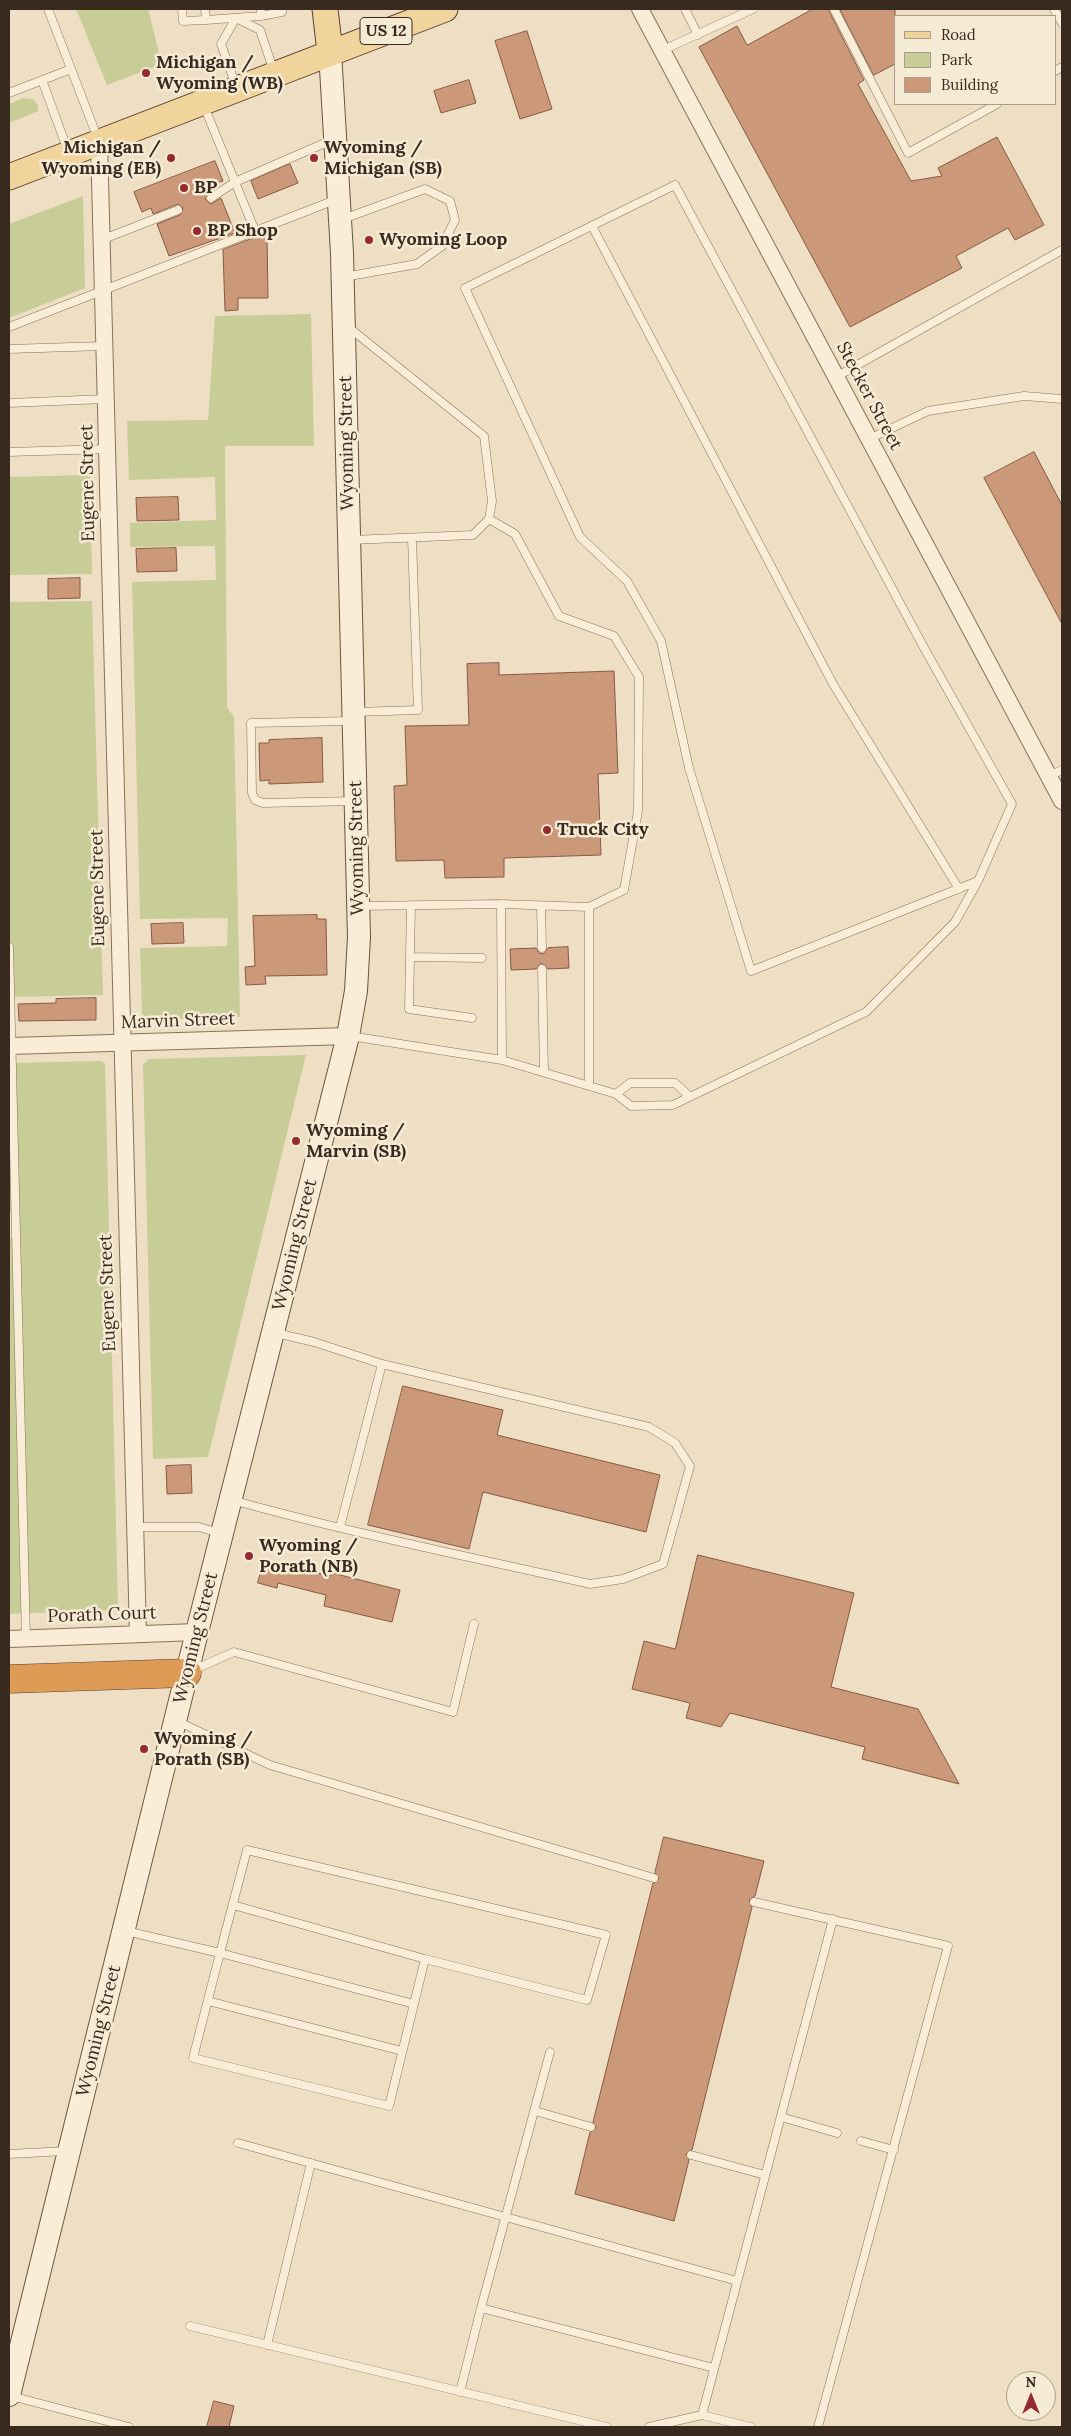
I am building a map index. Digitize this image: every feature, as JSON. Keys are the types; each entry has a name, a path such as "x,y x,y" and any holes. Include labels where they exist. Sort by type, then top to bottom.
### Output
{"highway":[{"path":"9,1678 186,1673"}],"main road":[{"name":"Wyoming Street","path":"9,2396 20,2336 70,2151 186,1673 348,1036 359,964 344,323 335,138 326,9"},
{"name":"US 12","path":"9,177 274,73 446,9"}],"street":[{"name":"Stecker Street","path":"640,9 869,439 1055,773 1062,802"},
{"name":"Eugene Street","path":"99,141 138,1634"},
{"name":"Marvin Street","path":"10,1046 348,1036"},
{"name":"Porath Court","path":"9,1640 197,1632"}],"lane":[{"path":"48,9 99,141"},
{"path":"182,9 183,21 236,18 261,12 282,12 282,9"},
{"path":"205,9 206,20"},
{"path":"225,9 225,18"},
{"path":"685,9 698,35"},
{"path":"663,50 753,9"},
{"path":"834,9 908,153 995,105"},
{"path":"1054,9 1062,23"},
{"path":"236,18 260,30 274,73"},
{"path":"236,18 221,44 236,88"},
{"path":"9,93 71,68"},
{"path":"42,80 69,153"},
{"path":"202,101 255,231"},
{"path":"211,198 235,182 335,138"},
{"path":"348,1036 502,1060 616,1094 631,1106 673,1105 866,1012 955,922 978,881 1012,804 919,638 675,185 465,288 580,537 626,581 661,641 689,768 751,971 978,881"},
{"path":"9,327 255,231 425,189 450,201 455,220 442,246 417,264 342,278"},
{"path":"102,240 178,210"},
{"path":"592,226 833,684 959,889"},
{"path":"836,377 1062,250"},
{"path":"344,323 484,436 492,501 489,520 473,535 349,541"},
{"path":"9,349 104,346"},
{"path":"869,439 928,412 1024,396 1062,399"},
{"path":"9,402 106,399"},
{"path":"9,452 107,449"},
{"path":"358,906 501,904 589,907 624,890 638,811 639,677 614,636 559,616 515,534 489,520"},
{"path":"356,801 263,803 256,800 252,793 250,723 354,717 418,710 412,538"},
{"path":"501,904 502,1060"},
{"path":"411,905 409,1009 472,1018"},
{"path":"542,906 542,948"},
{"path":"589,907 589,1085"},
{"path":"9,947 26,1639"},
{"path":"410,957 482,958"},
{"path":"542,969 544,1072"},
{"path":"616,1094 630,1083 675,1083 689,1096"},
{"path":"230,1499 340,1528 590,1584 623,1579 663,1564 690,1466 675,1443 649,1427 382,1364 314,1342 273,1332"},
{"path":"340,1528 382,1364"},
{"path":"135,1527 194,1526 222,1533"},
{"path":"186,1673 234,1652 453,1712 474,1624"},
{"path":"175,1720 270,1765 654,1878"},
{"path":"233,1905 425,1959 587,2000 606,1935 247,1850 192,2058 389,2106 425,1959"},
{"path":"754,1902 948,1946 818,2427"},
{"path":"702,2414 833,1919"},
{"path":"124,1931 220,1953 414,2004"},
{"path":"208,2001 402,2051"},
{"path":"460,2392 550,2052"},
{"path":"534,2111 591,2127"},
{"path":"781,2116 837,2133"},
{"path":"861,2141 894,2150"},
{"path":"238,2143 737,2281"},
{"path":"9,2154 70,2151"},
{"path":"691,2155 765,2175"},
{"path":"267,2345 311,2163"},
{"path":"481,2308 714,2368"},
{"path":"190,2326 607,2427"},
{"path":"9,2396 129,2427"},
{"path":"649,2427 702,2414 751,2427"}],"green space":[{"path":"76,9 148,9 162,64 107,85"},
{"path":"23,98 33,99 38,105 38,111 9,123 9,104"},
{"path":"83,196 85,288 9,318 9,224"},
{"path":"311,314 314,446 225,446 227,707 234,717 240,1017 148,1020 142,1014 140,948 227,946 228,918 140,919 132,582 216,580 215,546 130,547 130,523 216,520 215,477 129,480 127,421 208,420 215,316"},
{"path":"90,475 92,574 9,575 9,477"},
{"path":"92,601 103,995 9,997 9,602"},
{"path":"306,1055 208,1457 153,1459 143,1064 149,1059"},
{"path":"101,1061 105,1063 118,1610 9,1614 9,1238 19,1238 18,1213 9,1213 9,1063"}],"building":[{"path":"813,9 828,9 864,80 858,84 911,181 942,176 938,168 997,137 1044,225 1015,240 1008,228 956,256 962,268 850,327 699,47 737,26 747,45"},
{"path":"840,9 895,9 894,65 874,75"},
{"path":"527,31 552,109 520,119 495,41"},
{"path":"469,80 476,103 441,113 434,91"},
{"path":"215,161 223,181 216,183 217,187 205,199 211,204 221,198 235,233 169,256 157,224 180,215 183,208 178,204 153,214 151,208 142,212 134,192"},
{"path":"290,164 298,183 258,199 251,181"},
{"path":"267,233 268,298 238,298 238,310 225,311 223,250"},
{"path":"1034,452 1062,505 1062,624 984,478"},
{"path":"178,497 179,520 137,521 136,498"},
{"path":"176,548 177,571 137,572 136,549"},
{"path":"80,578 80,598 48,599 48,579"},
{"path":"499,663 499,675 614,671 618,773 598,774 601,855 504,858 504,877 445,878 444,860 396,861 394,786 407,785 405,726 469,725 467,664"},
{"path":"322,738 323,782 269,784 269,780 260,781 259,743 269,743 269,740"},
{"path":"317,915 317,919 326,919 327,975 265,976 266,984 246,985 245,967 255,966 253,916"},
{"path":"183,923 184,943 152,944 151,924"},
{"path":"568,947 569,968 548,969 541,963 536,969 511,970 510,949 536,948 539,953 543,954 548,948"},
{"path":"96,998 96,1020 19,1021 18,1004 56,1003 56,999"},
{"path":"403,1386 503,1410 497,1435 660,1475 646,1532 483,1492 469,1549 368,1525"},
{"path":"191,1465 192,1493 167,1494 166,1466"},
{"path":"698,1555 854,1593 831,1687 918,1709 959,1784 862,1759 865,1747 730,1713 721,1727 686,1718 690,1703 632,1689 644,1641 675,1649"},
{"path":"264,1560 331,1576 332,1573 400,1590 392,1622 324,1606 326,1595 278,1583 277,1588 258,1583"},
{"path":"664,1837 764,1861 755,1896 749,1900 752,1907 692,2150 686,2154 689,2160 674,2221 575,2194 590,2132 596,2128 593,2122 653,1883 659,1879 655,1873"},
{"path":"214,2401 234,2406 229,2427 207,2427"}],"place":[{"name":"Michigan / Wyoming (WB)","path":"146,73"},
{"name":"Michigan / Wyoming (EB)","path":"171,158"},
{"name":"Wyoming / Michigan (SB)","path":"314,158"},
{"name":"BP","path":"184,188"},
{"name":"BP Shop","path":"197,231"},
{"name":"Wyoming Loop","path":"369,240"},
{"name":"Truck City","path":"547,830"},
{"name":"Wyoming / Marvin (SB)","path":"296,1141"},
{"name":"Wyoming / Porath (NB)","path":"249,1556"},
{"name":"Wyoming / Porath (SB)","path":"144,1749"}]}
